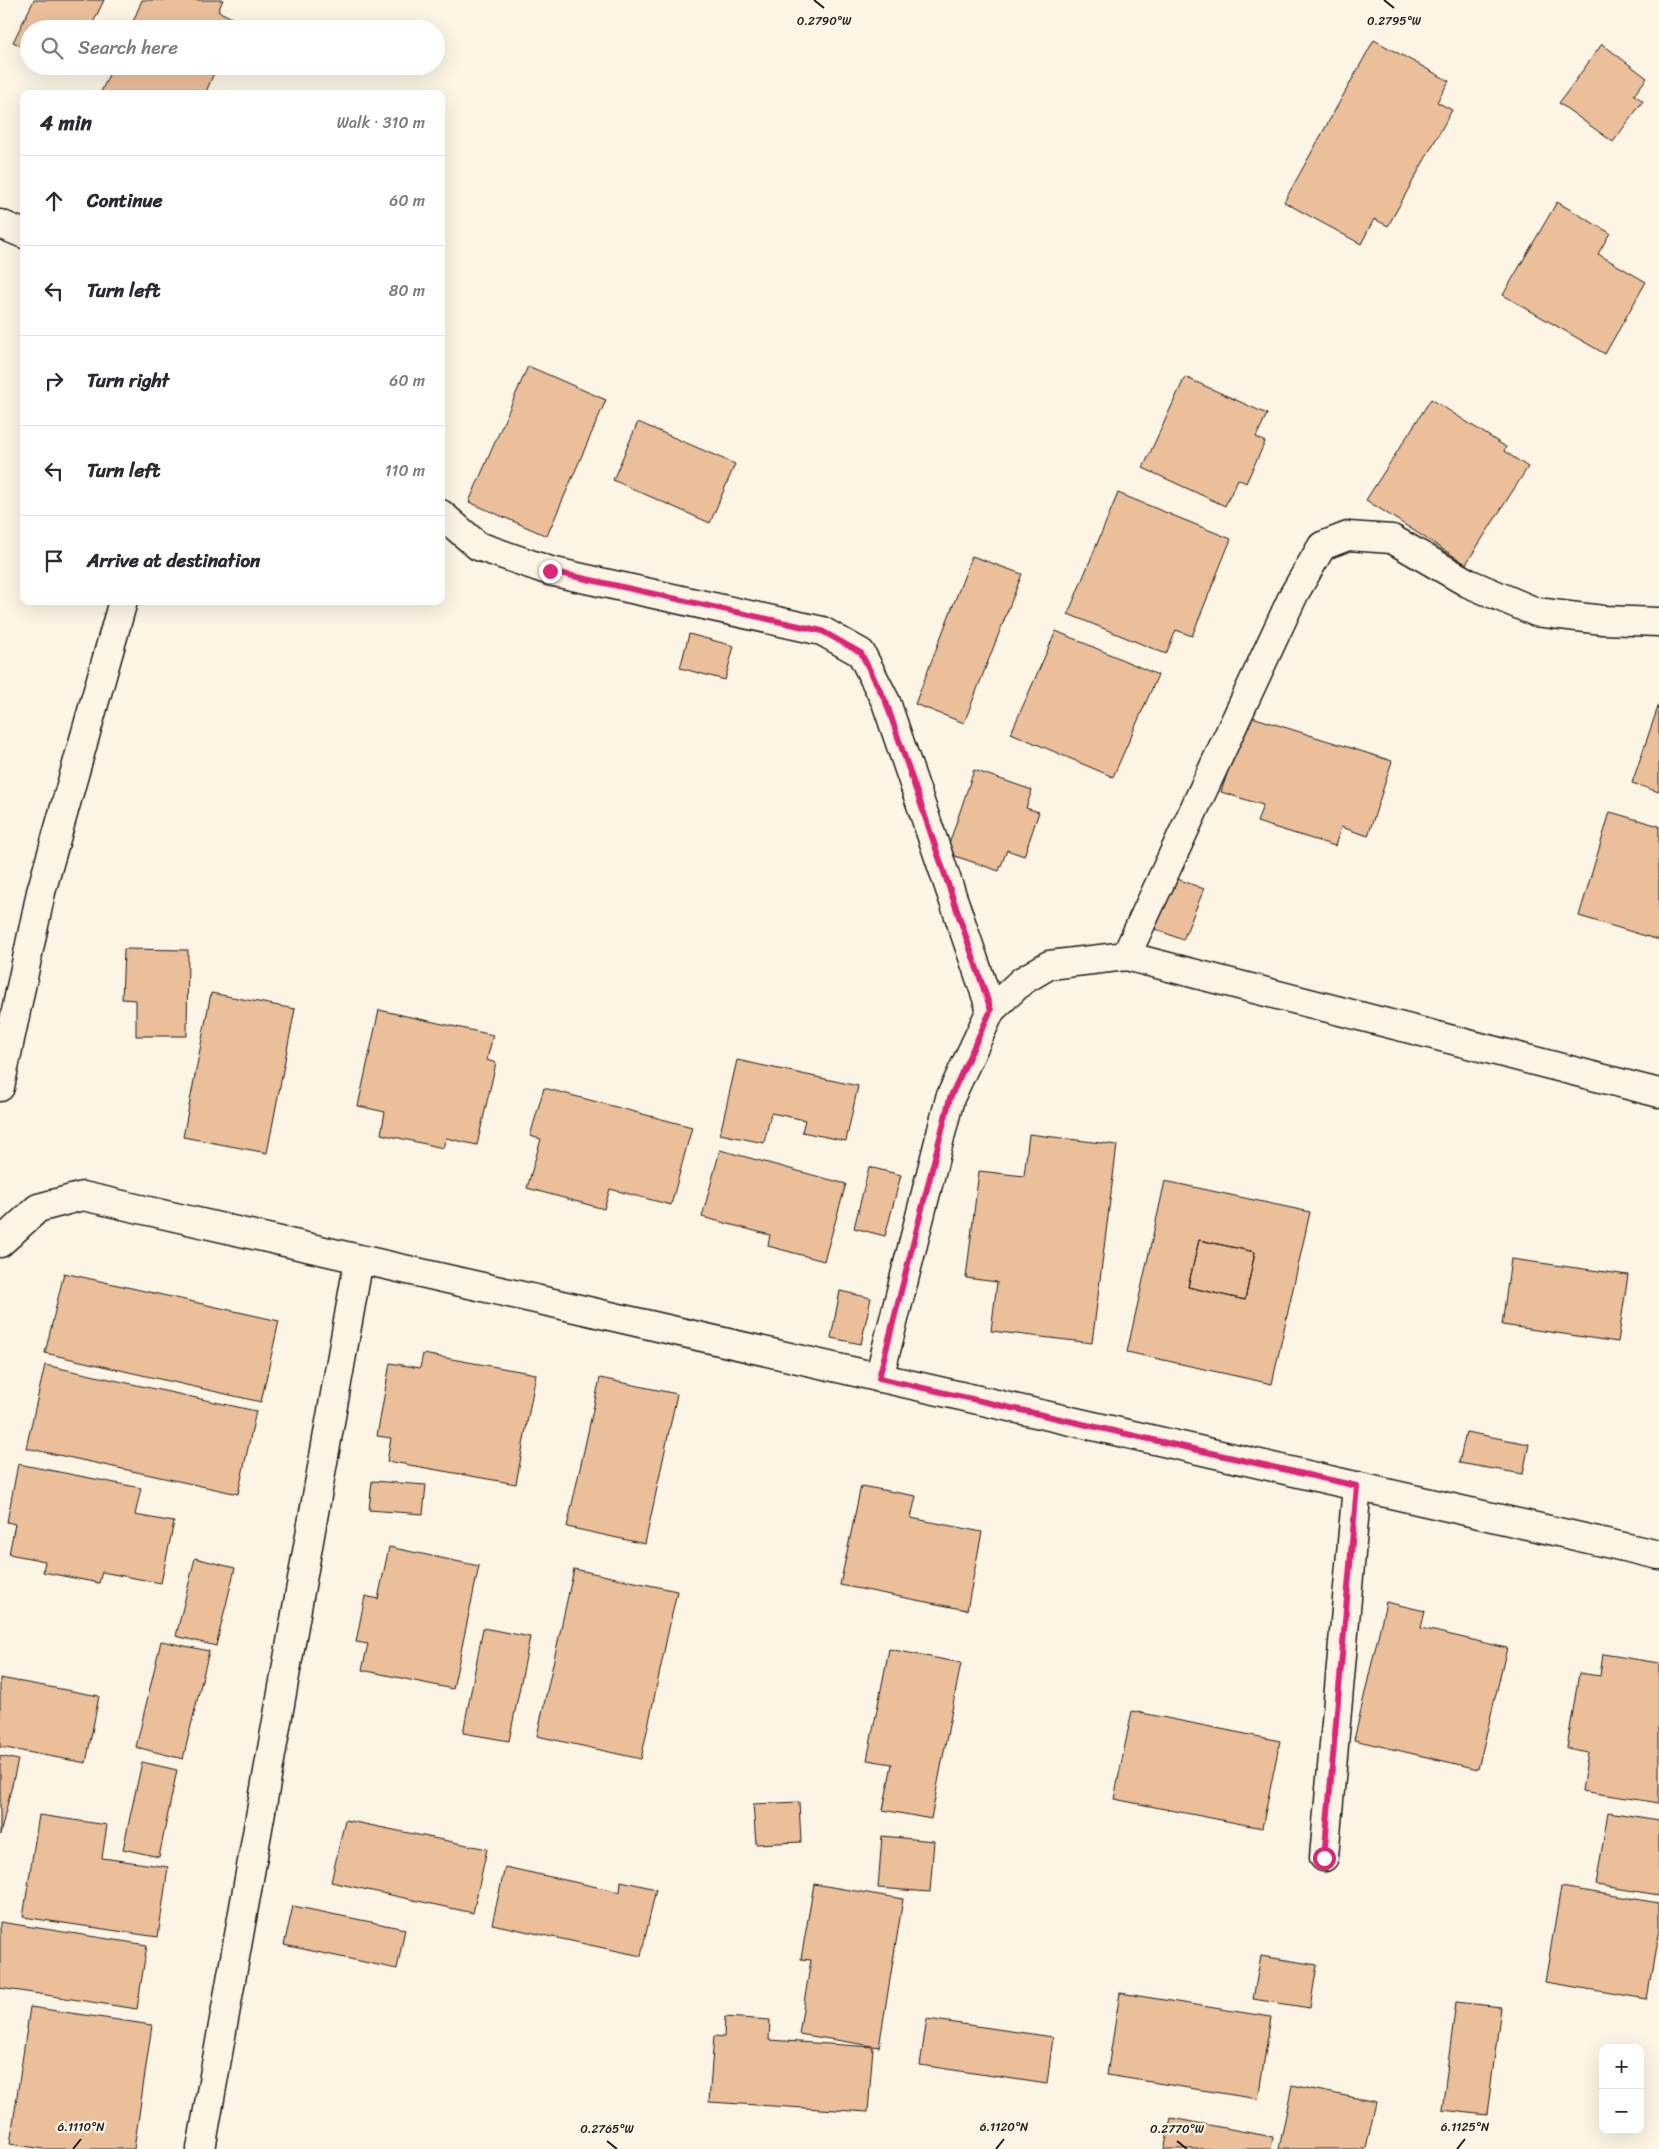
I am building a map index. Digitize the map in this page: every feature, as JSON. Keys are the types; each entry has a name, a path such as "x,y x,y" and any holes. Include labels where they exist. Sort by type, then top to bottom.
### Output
{"street":[{"path":"0,224 20,232"},
{"path":"445,517 478,546 550,571 822,631 861,653 886,702 991,1010"},
{"path":"1126,956 1294,594 1322,546 1348,536 1392,539 1468,583 1536,612 1603,620 1659,622"},
{"path":"0,1087 41,892 122,605"},
{"path":"879,1378 950,1098 991,1010 1022,981 1049,965 1126,956 1659,1093"},
{"path":"0,1244 38,1208 83,1196 1659,1555"},
{"path":"201,2149 358,1259"},
{"path":"1324,1858 1357,1486"}],"building":[{"path":"34,0 104,0 94,20 24,20"},
{"path":"142,0 223,0 218,11 236,20 134,20"},
{"path":"20,28 20,46 13,42"},
{"path":"1374,40 1449,81 1437,102 1452,110 1388,226 1374,219 1361,244 1284,202"},
{"path":"1602,44 1647,78 1634,95 1643,101 1613,142 1559,103"},
{"path":"109,75 213,75 207,90 102,90"},
{"path":"1557,202 1610,233 1598,254 1646,282 1605,354 1503,295"},
{"path":"528,366 606,400 547,536 469,502"},
{"path":"1185,377 1267,414 1256,437 1265,442 1246,483 1238,479 1225,506 1143,468"},
{"path":"1431,399 1506,447 1504,451 1528,467 1466,564 1366,500"},
{"path":"638,422 735,464 710,523 613,480"},
{"path":"1118,493 1231,539 1192,636 1176,630 1166,654 1068,614"},
{"path":"972,556 1022,574 964,723 915,704"},
{"path":"1056,631 1158,675 1113,777 1011,733"},
{"path":"689,634 734,646 725,680 680,668"},
{"path":"1659,704 1659,792 1632,783"},
{"path":"1246,715 1392,761 1368,836 1341,827 1335,846 1257,822 1263,805 1221,792"},
{"path":"974,770 1032,790 1026,808 1039,812 1024,856 1007,850 999,871 946,853"},
{"path":"1610,812 1659,826 1659,940 1579,916"},
{"path":"1175,878 1204,889 1183,940 1155,929"},
{"path":"124,949 188,950 187,1036 136,1036 136,1000 122,999"},
{"path":"211,993 295,1009 267,1153 183,1137"},
{"path":"379,1010 493,1035 487,1060 496,1063 477,1145 446,1138 443,1148 381,1134 385,1112 358,1106"},
{"path":"737,1060 858,1086 846,1141 802,1132 805,1120 771,1113 764,1143 720,1134"},
{"path":"544,1088 692,1127 671,1205 610,1189 604,1209 527,1188 541,1139 530,1136"},
{"path":"1029,1134 1117,1145 1092,1343 991,1331 997,1282 966,1278 979,1171 1024,1176"},
{"path":"720,1150 846,1184 824,1261 768,1246 770,1235 702,1217"},
{"path":"869,1167 901,1175 885,1236 854,1228"},
{"path":"1165,1181 1310,1212 1272,1384 1127,1352","holes":["1199,1240 1255,1252 1245,1300 1188,1287"]},
{"path":"1199,1240 1255,1252 1245,1300 1188,1287"},
{"path":"1511,1259 1628,1275 1618,1342 1502,1325"},
{"path":"64,1273 279,1321 261,1402 45,1353"},
{"path":"840,1291 871,1298 861,1344 831,1338"},
{"path":"423,1354 536,1374 516,1484 387,1461 391,1438 377,1436 390,1363 420,1368"},
{"path":"45,1365 256,1411 238,1494 26,1448"},
{"path":"600,1378 677,1394 645,1544 567,1527"},
{"path":"1466,1432 1529,1444 1523,1474 1459,1463"},
{"path":"18,1464 141,1488 135,1515 174,1522 161,1583 102,1572 99,1583 43,1572 45,1561 9,1554 15,1524 7,1522"},
{"path":"372,1481 426,1485 423,1514 369,1510"},
{"path":"861,1486 916,1496 911,1518 982,1532 967,1610 840,1585"},
{"path":"389,1547 479,1566 453,1689 362,1670 368,1644 356,1642 365,1596 378,1599"},
{"path":"195,1558 235,1568 216,1646 176,1636"},
{"path":"574,1569 677,1591 641,1759 537,1736"},
{"path":"1386,1602 1425,1611 1421,1628 1507,1648 1478,1769 1354,1740"},
{"path":"483,1628 530,1637 509,1741 463,1733"},
{"path":"161,1641 209,1651 183,1759 136,1747"},
{"path":"889,1649 961,1663 931,1819 883,1810 892,1764 867,1760"},
{"path":"1603,1654 1659,1663 1659,1803 1582,1791 1588,1752 1567,1748 1579,1673 1600,1676"},
{"path":"0,1678 99,1696 86,1763 0,1747"},
{"path":"1132,1711 1280,1741 1262,1828 1114,1799"},
{"path":"0,1756 18,1760 0,1835"},
{"path":"142,1762 177,1770 159,1857 123,1849"},
{"path":"799,1802 801,1842 756,1844 753,1804"},
{"path":"1608,1812 1659,1820 1659,1895 1596,1885"},
{"path":"39,1815 107,1825 102,1858 168,1867 158,1937 23,1917"},
{"path":"345,1820 487,1849 473,1913 331,1882"},
{"path":"882,1836 934,1841 930,1892 878,1888"},
{"path":"505,1867 620,1892 621,1881 656,1889 641,1956 492,1924"},
{"path":"814,1884 903,1899 879,2047 799,2034 811,1960 801,1959"},
{"path":"1561,1887 1659,1903 1659,1929 1647,1999 1545,1982"},
{"path":"293,1906 405,1929 397,1969 284,1945"},
{"path":"0,1922 147,1945 137,2009 0,1988"},
{"path":"1261,1956 1317,1965 1310,2008 1253,1999"},
{"path":"1120,1993 1271,2017 1258,2099 1107,2075"},
{"path":"1456,2002 1501,2007 1487,2115 1442,2110"},
{"path":"30,2007 152,2025 134,2149 44,2149 10,2144"},
{"path":"725,2017 770,2020 769,2040 873,2047 868,2112 709,2102 714,2036 724,2037"},
{"path":"927,2019 1053,2037 1047,2084 920,2065"},
{"path":"1292,2085 1376,2102 1366,2149 1279,2149"},
{"path":"1171,2118 1273,2137 1271,2149 1164,2149"}],"route":[{"path":"550,571 822,631 861,653 886,702 991,1010 950,1098 879,1378 1357,1486 1324,1858"}]}
